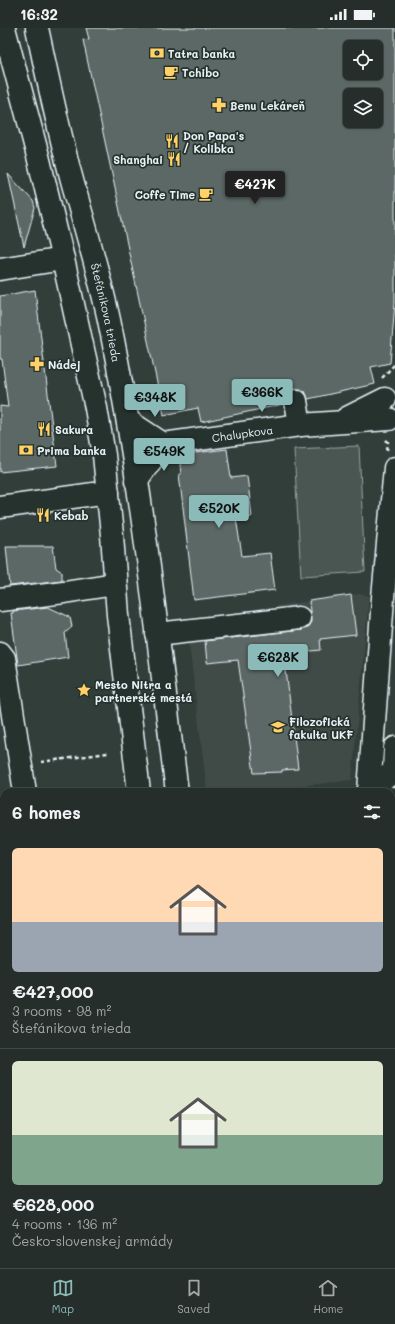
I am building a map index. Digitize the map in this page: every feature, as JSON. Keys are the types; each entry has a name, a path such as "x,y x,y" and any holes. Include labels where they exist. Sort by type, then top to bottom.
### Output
{"main road":[{"path":"4,28 38,156 63,259 96,408 104,455 118,615 139,788"},
{"name":"Štefánikova trieda","path":"37,28 71,176 93,254 108,318 128,421 176,788"},
{"path":"0,269 93,254"},
{"path":"296,401 300,425"},
{"name":"Chalupkova","path":"163,444 300,425 340,422 390,413"},
{"path":"128,421 163,444 136,481"},
{"path":"369,788 391,461"},
{"path":"0,507 108,492"},
{"path":"0,600 115,584"},
{"path":"157,634 299,618"},
{"path":"0,653 4,658 24,788"},
{"path":"374,788 394,772 395,748"}],"path":[{"path":"390,413 388,442 391,461"},
{"path":"20,764 108,753"}],"shaded area":[{"path":"359,446 365,572 301,576 294,449"},
{"name":"Filozofická fakulta UKF","path":"359,594 369,596 352,779 283,788 207,788 187,626 276,614 276,606"}],"building":[{"path":"86,28 395,28 395,303 390,363 371,367 375,384 308,399 306,393 301,389 294,389 288,391 284,396 284,404 201,422 198,408 164,415 83,40 89,39"},
{"path":"8,174 33,201 35,208 24,247"},
{"path":"35,290 57,466 0,472 0,406 8,407 2,359 0,359 0,296"},
{"path":"227,449 231,478 247,476 252,516 236,518 242,556 270,553 275,590 194,600 179,474 181,474 179,455"},
{"path":"6,546 53,546 56,568 62,572 62,580 10,586"},
{"path":"351,595 356,635 320,639 321,650 284,654 298,769 282,770 282,772 254,773 238,660 207,663 205,641 301,630 307,628 311,622 309,601"},
{"path":"48,607 70,617 72,627 65,633 68,657 18,665 11,613 13,613 13,611"}],"place":[{"name":"Tatra banka","path":"157,53"},
{"name":"Tchibo","path":"171,72"},
{"name":"Benu Lekáreň","path":"219,105"},
{"name":"Don Papa's / Kolibka","path":"172,141"},
{"name":"Shanghai","path":"174,159"},
{"name":"Coffe Time","path":"206,194"},
{"name":"Nádej","path":"37,364"},
{"name":"Sakura","path":"44,429"},
{"name":"Prima banka","path":"26,450"},
{"name":"Kebab","path":"43,515"},
{"name":"Mesto Nitra a partnerské mestá","path":"84,690"},
{"name":"Filozofická fakulta UKF","path":"278,727"}]}
